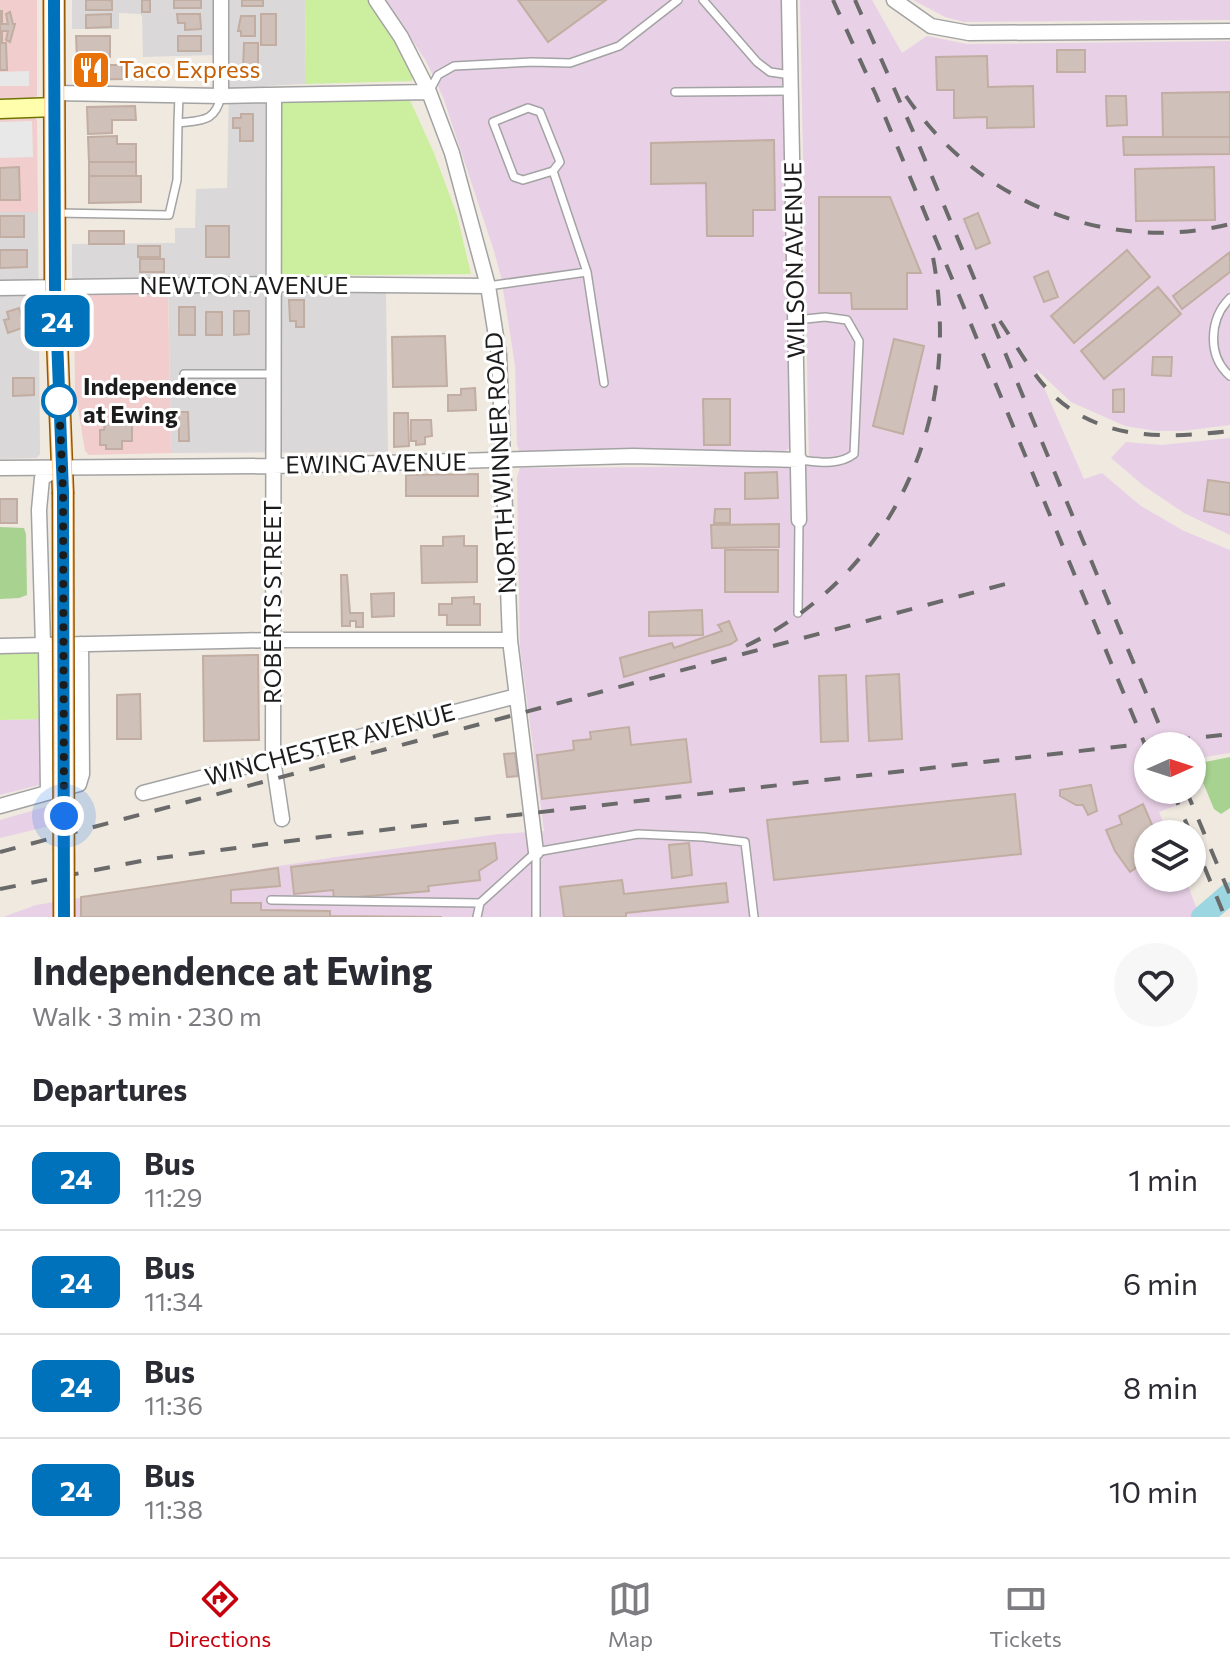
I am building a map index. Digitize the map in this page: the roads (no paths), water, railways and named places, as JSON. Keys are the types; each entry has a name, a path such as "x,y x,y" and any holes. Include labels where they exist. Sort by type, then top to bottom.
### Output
{"main road":[{"path":"54,0 55,287 63,492 64,917"}],"street":[{"path":"221,0 221,96"},
{"name":"NORTH WINNER ROAD","path":"376,0 401,37 429,92 452,153 488,286 499,355 510,640 536,852"},
{"name":"WILSON AVENUE","path":"789,0 799,520"},
{"path":"894,0 931,26 969,33 1230,31"},
{"path":"0,109 55,100 179,95 429,92"},
{"name":"ROBERTS STREET","path":"274,95 273,759 282,819"},
{"name":"NEWTON AVENUE","path":"0,288 273,284 488,286"},
{"name":"EWING AVENUE","path":"0,468 273,466 633,456 800,460"},
{"path":"48,792 39,510 42,478 62,466"},
{"path":"0,646 272,640 510,640"},
{"path":"0,806 79,784 82,774 81,644"},
{"name":"WINCHESTER AVENUE","path":"143,793 517,696"}],"lane":[{"path":"429,92 438,75 454,66 570,63 619,46 678,0"},
{"path":"703,0 757,62 770,72 791,75"},
{"path":"675,92 791,91"},
{"path":"55,213 169,215 177,180 179,95"},
{"path":"178,123 208,119 218,109 221,96"},
{"path":"528,108 540,112 560,162 553,171 523,180 514,177 493,122 528,108"},
{"path":"553,171 587,272 604,383"},
{"path":"488,286 587,272"},
{"path":"1230,298 1219,309 1214,340 1218,362 1230,376"},
{"path":"796,320 825,317 847,320 859,341 854,454 846,460 827,463 800,460"},
{"path":"184,374 273,374"},
{"path":"798,613 799,520"},
{"path":"477,917 480,903 536,852 638,834 745,842 754,917"},
{"path":"536,852 536,917"},
{"path":"271,900 480,903"}],"waterway":[{"path":"1202,917 1230,893"}],"railway":[{"path":"833,0 876,95 1140,732"},
{"path":"855,0 916,138 1162,732"},
{"path":"906,96 935,133 969,165 1007,191 1048,211 1091,225 1137,232 1183,232 1230,224"},
{"path":"746,646 800,614 845,574 882,529 910,478 929,423 939,365 939,304 930,243"},
{"path":"1000,321 1046,388 1073,411 1094,422 1115,429 1160,435 1230,431"},
{"path":"0,852 1013,582"},
{"path":"0,889 151,859 321,837 1230,734"},
{"path":"1178,804 1185,820"},
{"path":"1192,804 1230,895"},
{"path":"1206,871 1225,917"}],"place":[{"name":"Taco Express","path":"91,70"},
{"name":"Independence at Ewing","path":"59,401"}]}
